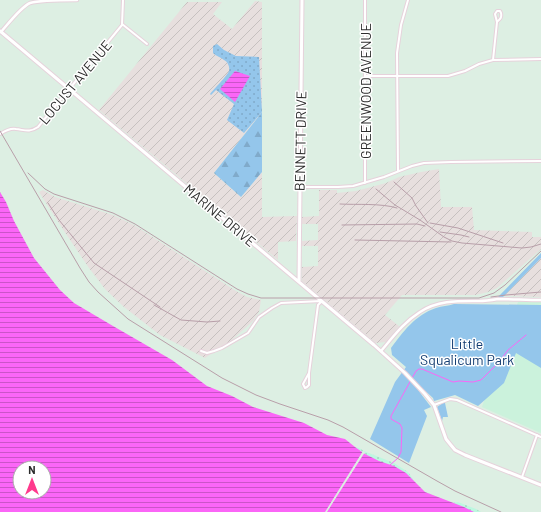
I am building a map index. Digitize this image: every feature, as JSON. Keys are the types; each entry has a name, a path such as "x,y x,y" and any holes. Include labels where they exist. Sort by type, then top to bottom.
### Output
{"main road":[{"name":"BENNETT DRIVE","path":"299,282 302,0"},
{"name":"MARINE DRIVE","path":"1,32 322,301 405,373 434,406 446,438 455,450 541,485"}],"street":[{"path":"1,32 28,3 41,0 77,0"},
{"path":"123,0 122,24 147,44"},
{"name":"GREENWOOD AVENUE","path":"365,0 365,183"},
{"path":"398,171 397,53 401,25 408,0"},
{"path":"493,60 497,22 495,14 497,11 500,11 502,13 502,18 497,22"},
{"name":"LOCUST AVENUE","path":"0,134 8,130 15,129 26,131 38,127 122,26 122,24"},
{"path":"365,76 448,76 493,60 541,59"},
{"path":"300,187 338,188 353,186 384,178 398,171 424,163 541,161"},
{"path":"381,351 407,322 431,306 459,300 541,300"},
{"path":"202,351 207,353 222,348 248,333 258,317 281,303 322,301"},
{"path":"308,373 303,384 305,388 309,385 308,373 318,305 322,301"},
{"path":"434,406 450,399 457,400 541,437"},
{"path":"522,477 537,435"}],"shaded area":[{"path":"255,1 262,2 262,112 214,173 241,197 262,172 262,217 297,216 296,241 278,242 278,260 99,110 187,2 222,2 213,14 232,29"},
{"path":"235,71 250,76 235,102 220,89"},
{"path":"439,169 441,207 472,207 474,230 532,232 532,237 541,237 541,249 497,288 488,292 476,295 402,295 385,315 399,326 386,342 376,343 302,281 302,267 318,266 318,246 301,246 302,241 318,240 318,224 302,224 302,217 319,216 319,190 337,190 337,193 356,191 386,183 399,177"},
{"path":"43,190 55,197 113,215 134,225 236,291 247,297 261,300 259,312 253,321 233,339 205,358 160,335 124,307 105,289 89,268 39,192"},
{"path":"0,192 34,258 60,290 74,303 172,360 207,386 232,396 253,407 304,423 327,435 345,439 365,454 394,466 406,473 425,492 474,512 0,512"},
{"path":"541,257 541,297 504,296"},
{"path":"518,302 541,302 541,433 482,407"}],"green space":[{"path":"217,44 224,50 236,56 259,57 262,112 244,133 227,120 234,104 216,90 211,95 210,94 229,71 227,62 213,53 213,46"},
{"path":"262,112 262,172 241,197 214,173"},
{"path":"541,253 541,258 503,297 498,297"},
{"name":"Little Squalicum Park","path":"454,304 541,305 541,368 516,353 504,383 478,406 455,395 434,401 433,398 421,387 418,390 431,407 424,410 427,416 409,463 370,439 395,382 406,367 392,355 391,348 410,325 422,315 436,308"},
{"path":"445,403 448,417 443,417 442,421 437,407"}],"sand":[{"path":"355,447 394,463 408,472 414,482 425,492 452,503 458,502 481,512 470,512 423,493"}],"pier":[{"path":"363,451 365,452 327,512 325,512"}],"waterway":[{"path":"390,465 398,458 401,452 402,428 400,424 391,419 391,416 416,371 422,369 453,382 473,382 481,380 499,362 508,350 526,335"}],"railway":[{"path":"0,131 89,282 128,319 222,378 256,395 328,420 343,427 455,491 501,512"},
{"path":"28,173 45,189 54,194 113,213 135,224 237,289 261,298 479,298 494,293 505,285 541,251"},
{"path":"394,182 412,198 428,223"},
{"path":"376,189 395,205 452,241 522,248 541,244"},
{"path":"48,203 59,220 94,263 160,307"},
{"path":"340,204 391,206 397,208"},
{"path":"430,223 458,228 503,243"},
{"path":"342,225 417,224 425,226"},
{"path":"440,232 469,237"},
{"path":"355,240 451,242"},
{"path":"491,297 541,292"},
{"path":"154,305 181,320 207,322 220,321"}]}
